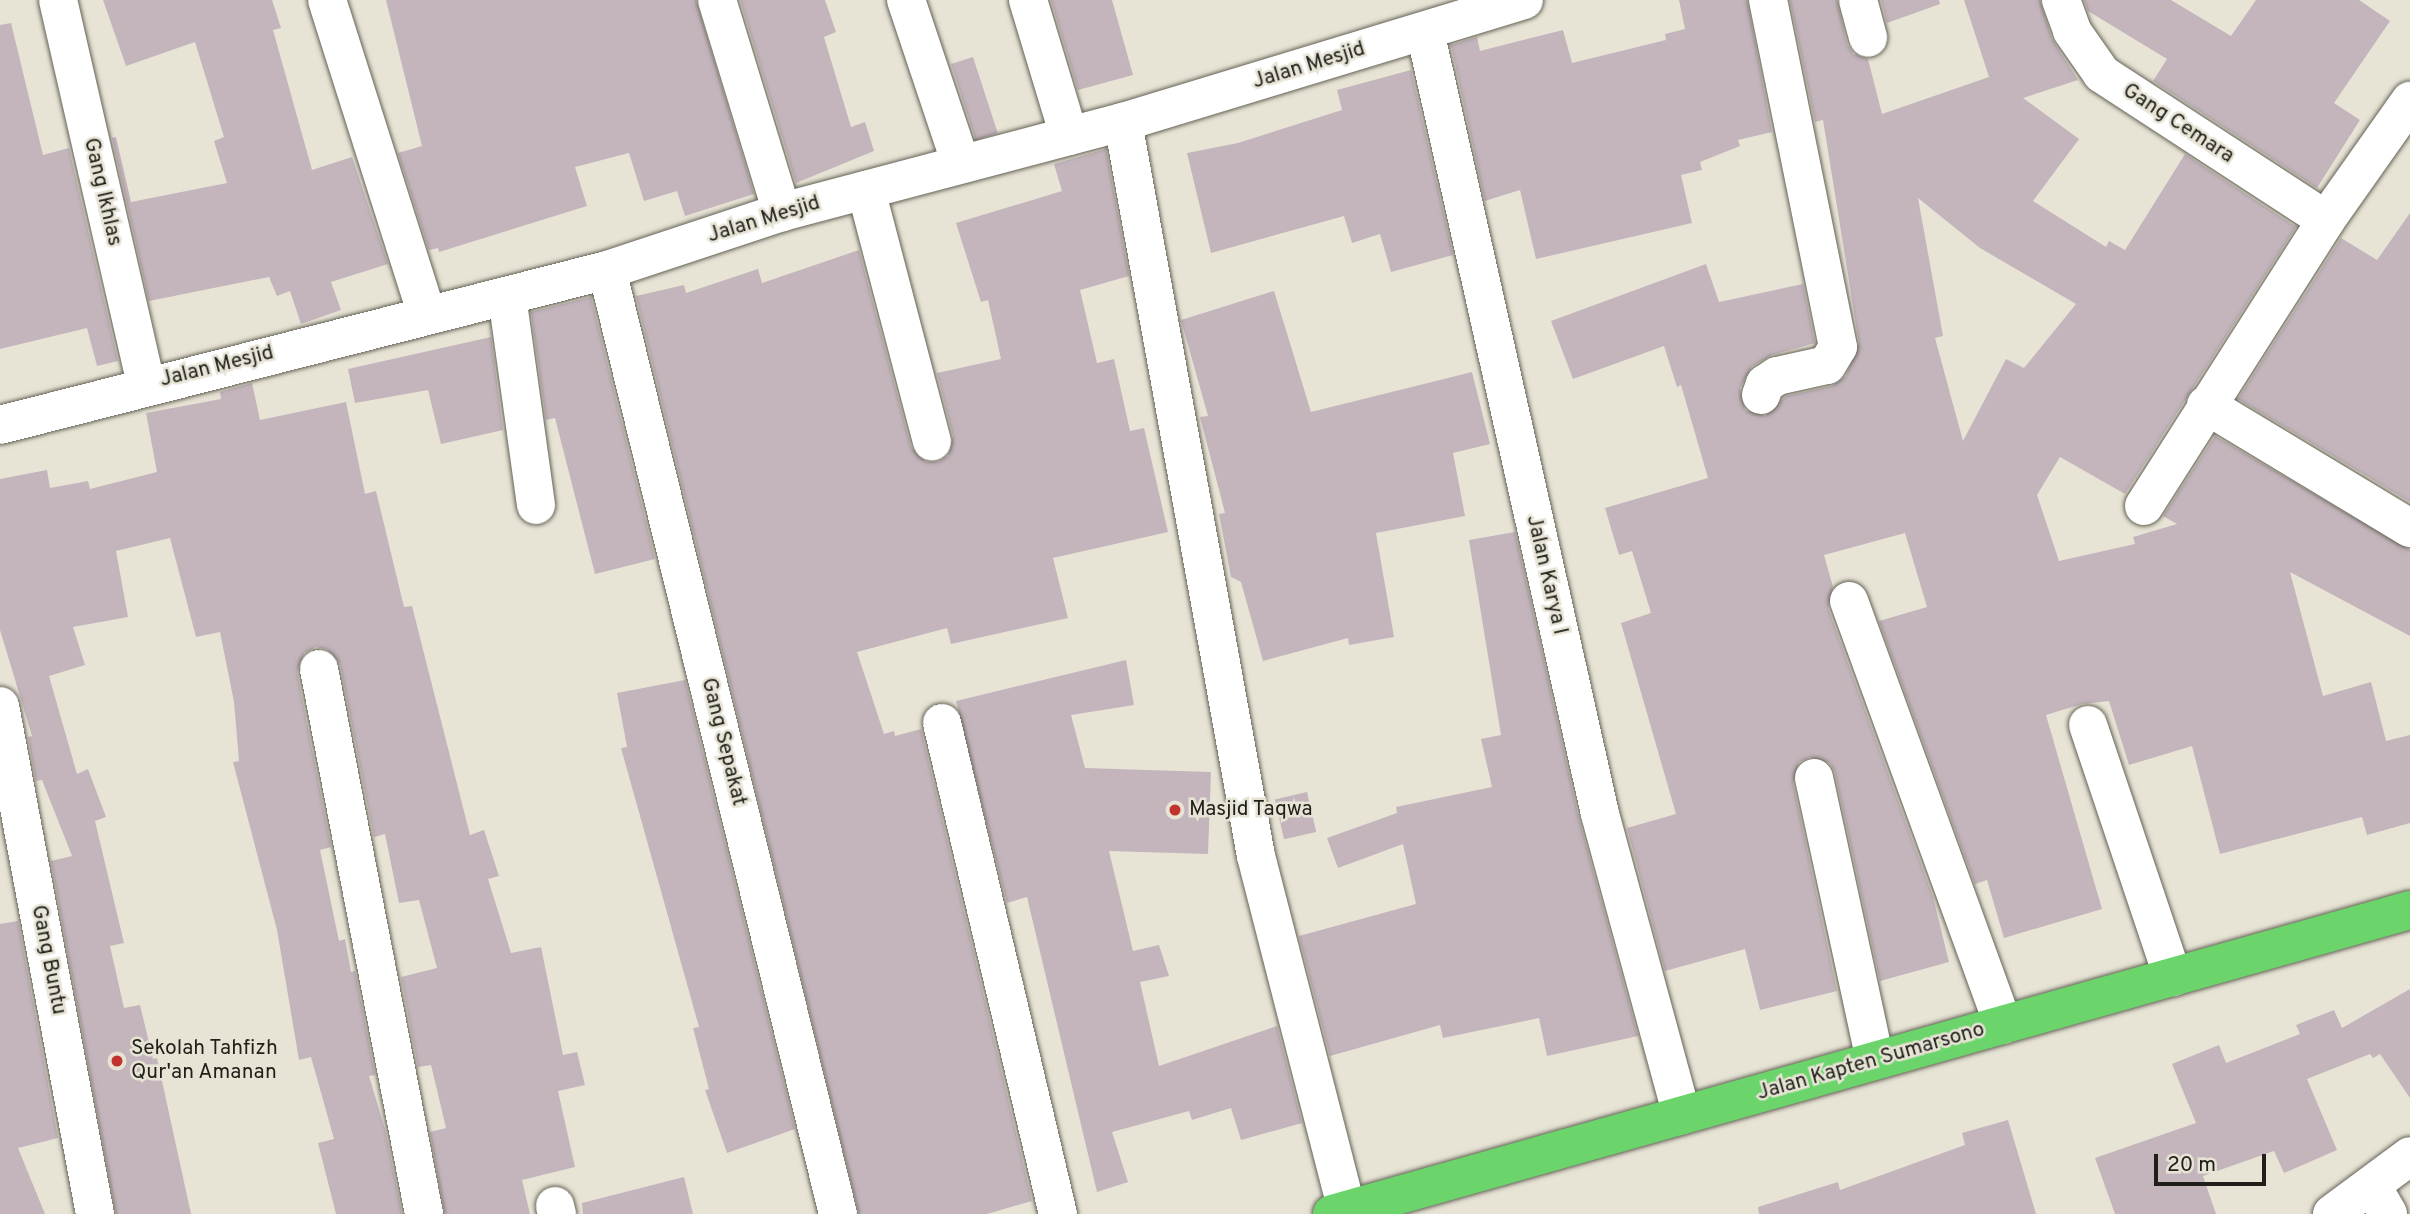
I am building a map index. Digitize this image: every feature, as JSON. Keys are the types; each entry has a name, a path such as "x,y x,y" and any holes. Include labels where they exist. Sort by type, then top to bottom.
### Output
{"highway":[{"name":"Jalan Kapten Sumarsono","path":"1339,1212 2410,910"}],"street":[{"name":"Gang Ikhlas","path":"58,0 146,385"},
{"path":"327,0 427,316"},
{"path":"717,0 782,212"},
{"path":"906,0 961,164"},
{"path":"1028,0 1069,136"},
{"path":"1761,395 1765,384 1777,376 1827,365 1838,347 1769,0"},
{"path":"1858,0 1868,38"},
{"name":"Gang Cemara","path":"2061,0 2072,31 2102,74 2326,219"},
{"name":"Jalan Mesjid","path":"0,425 146,385 607,270 782,212 1124,122 1425,31 1504,2"},
{"name":"Jalan Karya I","path":"1425,31 1600,814 1682,1115"},
{"path":"2144,506 2326,219 2410,101"},
{"path":"1124,122 1256,856 1339,1212"},
{"path":"866,190 932,442"},
{"name":"Gang Sepakat","path":"607,270 838,1214"},
{"path":"507,296 536,505"},
{"path":"2206,405 2410,527"},
{"path":"1849,601 2003,1025"},
{"path":"319,669 424,1214"},
{"name":"Gang Buntu","path":"0,706 95,1214"},
{"path":"942,723 1058,1214"},
{"path":"2088,725 2173,977"},
{"path":"1814,778 1875,1061"},
{"path":"2332,1214 2380,1200 2410,1156"}],"building":[{"path":"103,0 272,0 281,28 273,30 312,170 352,157 388,264 331,282 341,310 301,324 290,291 277,296 269,277 149,301 112,138 116,137 131,202 227,183 214,141 224,137 195,42 126,66"},
{"path":"386,0 696,0 754,194 685,216 677,191 644,201 629,153 575,167 587,206 439,252 438,248 429,250 398,153 422,146"},
{"path":"740,0 825,0 836,32 824,37 851,127 865,122 874,151 796,183"},
{"path":"1051,0 1112,0 1133,75 1078,90"},
{"path":"1679,0 1747,0 1772,132 1738,140 1740,146 1700,162 1702,170 1681,175 1692,223 1536,259 1520,190 1485,201 1451,45 1477,37 1480,51 1563,30 1572,63 1666,40 1665,34 1685,29"},
{"path":"1790,0 1837,0 1847,44 1853,54 1868,59 1882,114 1989,77 1964,0 2040,0 2052,39 2078,80 2023,98 2079,139 2033,201 2106,247 2109,241 2125,250 2185,154 2296,227 2125,494 2060,457 2037,495 2059,561 2135,544 2133,537 2177,524 2163,516 2215,436 2410,550 2410,636 2290,572 2323,696 2371,682 2386,741 2410,735 2410,823 2367,835 2362,817 2220,854 2192,746 2129,765 2109,701 2082,704 2046,715 2102,909 2004,938 1987,880 1975,884 1879,621 1927,607 1905,533 1824,555 1833,587 1828,608 1933,897 1949,962 1880,981 1835,773 1830,763 1810,757 1799,762 1793,783 1837,991 1760,1010 1745,949 1665,971 1627,828 1676,814 1621,623 1651,613 1632,551 1619,555 1605,508 1708,478 1681,385 1677,387 1664,346 1573,379 1551,321 1706,264 1719,302 1803,284 1815,343 1772,355 1752,366 1740,388 1745,410 1765,416 1786,396 1832,386 1846,376 1859,343 1823,120 1815,122","holes":["1918,198 1980,248 2076,304 2024,368 2006,359 1963,441 1935,338 1943,336"]},
{"path":"1881,0 1939,0 1940,4 1887,23"},
{"path":"2084,0 2171,0 2231,36 2256,0 2359,0 2390,21 2334,103 2360,120 2317,188 2153,81 2167,59 2088,11"},
{"path":"11,23 43,155 69,148 118,361 97,366 87,328 0,349 0,25"},
{"path":"973,57 998,133 976,140 951,64"},
{"path":"1411,70 1453,255 1391,272 1380,234 1352,243 1344,216 1211,253 1187,153 1238,143 1342,110 1337,90"},
{"path":"1106,149 1129,276 1080,290 1097,363 1114,359 1130,431 1144,428 1168,532 1053,558 1068,618 951,644 947,628 857,652 884,734 894,731 895,736 921,729 1032,1201 987,1214 859,1214 636,296 684,285 686,293 758,269 762,283 859,250 911,447 926,462 938,462 948,456 953,436 937,373 1001,359 988,300 981,302 956,223 1062,191 1054,164"},
{"path":"2410,213 2410,502 2238,399 2341,238 2377,260"},
{"path":"1274,291 1311,412 1472,372 1490,444 1453,453 1465,516 1376,533 1394,637 1349,645 1348,638 1263,661 1241,582 1231,577 1219,514 1225,513 1200,417 1208,416 1181,320"},
{"path":"591,297 655,559 595,574 555,418 546,420 531,312"},
{"path":"491,337 503,430 441,444 428,390 355,403 348,369"},
{"path":"252,383 260,420 346,402 365,494 376,491 404,607 412,606 470,835 484,830 499,876 488,879 511,953 541,947 563,1055 577,1052 585,1085 558,1091 575,1167 522,1180 530,1214 445,1214 430,1132 446,1128 431,1065 418,1067 401,977 437,968 419,900 399,903 385,834 374,837 340,664 327,649 316,647 304,653 297,672 331,847 320,850 339,941 345,939 351,972 355,971 375,1075 369,1076 385,1129 402,1214 336,1214 318,1143 334,1139 311,1057 299,1060 277,930 233,762 239,761 234,702 220,632 196,637 170,538 116,551 128,617 73,627 85,665 49,676 77,774 88,769 106,817 95,821 124,943 110,946 124,1008 140,1005 153,1059 157,1058 191,1214 116,1214 51,861 72,856 42,780 36,781 28,737 32,736 0,630 0,479 47,470 50,488 88,481 90,489 157,472 146,413 221,399 220,392"},
{"path":"1515,532 1579,819 1638,1036 1547,1056 1539,1018 1443,1038 1440,1025 1330,1056 1299,936 1416,904 1403,844 1338,868 1327,838 1397,813 1396,807 1492,787 1481,739 1501,735 1469,540"},
{"path":"1126,660 1134,705 1071,715 1085,768 1211,772 1208,854 1109,851 1133,951 1159,945 1169,976 1140,982 1159,1066 1277,1026 1302,1123 1241,1140 1231,1108 1192,1120 1189,1111 1112,1132 1128,1182 1097,1192 1027,897 1007,903 956,701"},
{"path":"685,680 795,1129 727,1153 705,1090 709,1089 693,1028 699,1027 621,748 627,747 617,693"},
{"path":"1307,792 1316,832 1284,839 1275,799"},
{"path":"18,921 58,1138 18,1148 45,1214 0,1214 0,924"},
{"path":"2410,989 2410,1098 2380,1054 2373,1058 2370,1054 2307,1079 2337,1150 2284,1173 2274,1151 2203,1176 2216,1214 2115,1214 2095,1158 2196,1123 2172,1064 2219,1045 2226,1063 2300,1034 2296,1025 2334,1010 2342,1028"},
{"path":"2008,1120 2036,1214 1759,1214 1758,1207 1838,1182 1840,1190 1965,1145 1962,1133"},
{"path":"684,1177 693,1214 583,1214 582,1203"}],"place":[{"name":"Masjid Taqwa","path":"1175,810"},
{"name":"Sekolah Tahfizh Qur'an Amanan","path":"117,1061"}]}
